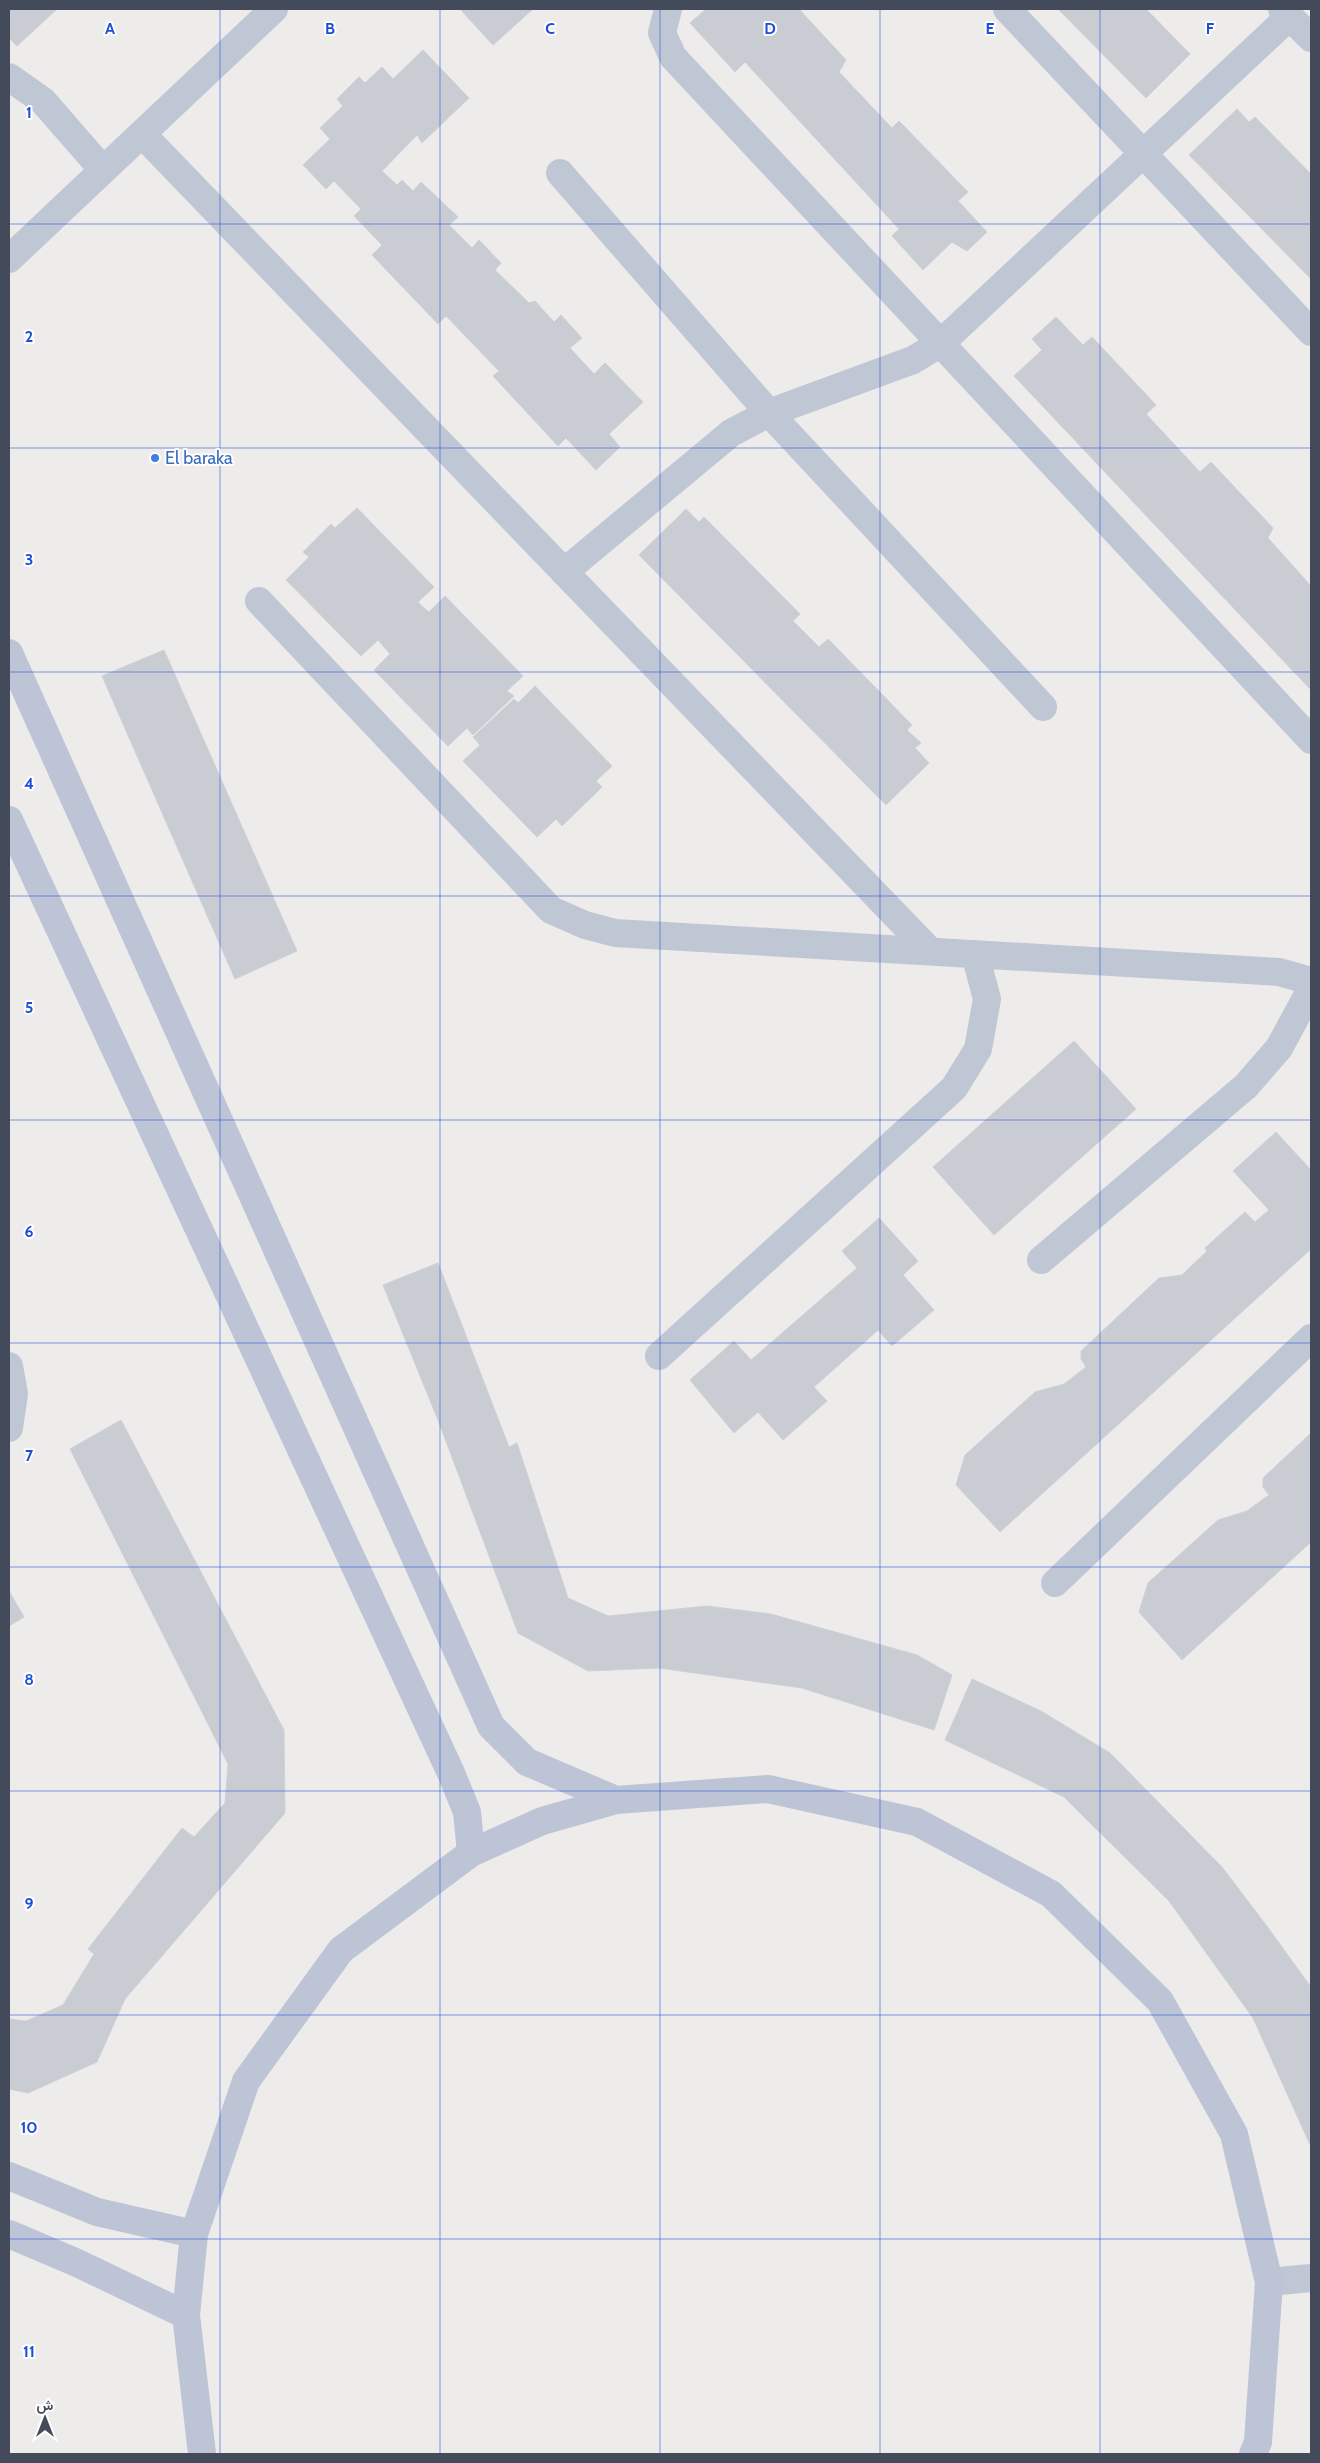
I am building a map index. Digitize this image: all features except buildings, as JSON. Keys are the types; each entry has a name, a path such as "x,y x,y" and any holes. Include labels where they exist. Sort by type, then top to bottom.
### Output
{"main road":[{"path":"9,653 491,1726 527,1762 616,1800"},
{"path":"9,820 451,1773 468,1812 471,1853"},
{"path":"202,2454 186,2315 194,2234 246,2081 341,1950 471,1853 542,1821 616,1800 768,1790 917,1822 1051,1894 1160,2001 1234,2134 1269,2282 1258,2442 1253,2454"},
{"path":"9,2176 97,2212 194,2234"},
{"path":"9,2234 75,2262 186,2315"}],"street":[{"path":"9,259 274,9"},
{"path":"668,9 662,33 673,57 1311,740"},
{"path":"1007,9 1142,155 1311,332"},
{"path":"564,572 731,433 769,413 913,360 941,343 1142,155 1286,12 1311,38"},
{"path":"9,77 43,100 103,170"},
{"path":"142,134 930,952"},
{"path":"560,173 769,413 1044,707"},
{"path":"258,601 551,910 585,925 615,933 1279,972 1311,981"},
{"path":"659,1356 954,1088 978,1049 987,999 975,954"},
{"path":"1041,1260 1246,1086 1279,1048 1311,989"},
{"path":"1055,1583 1311,1338"},
{"path":"9,1366 14,1394 9,1428"},
{"path":"1269,2282 1311,2278"}],"place":[{"name":"El baraka","path":"155,458"}]}
